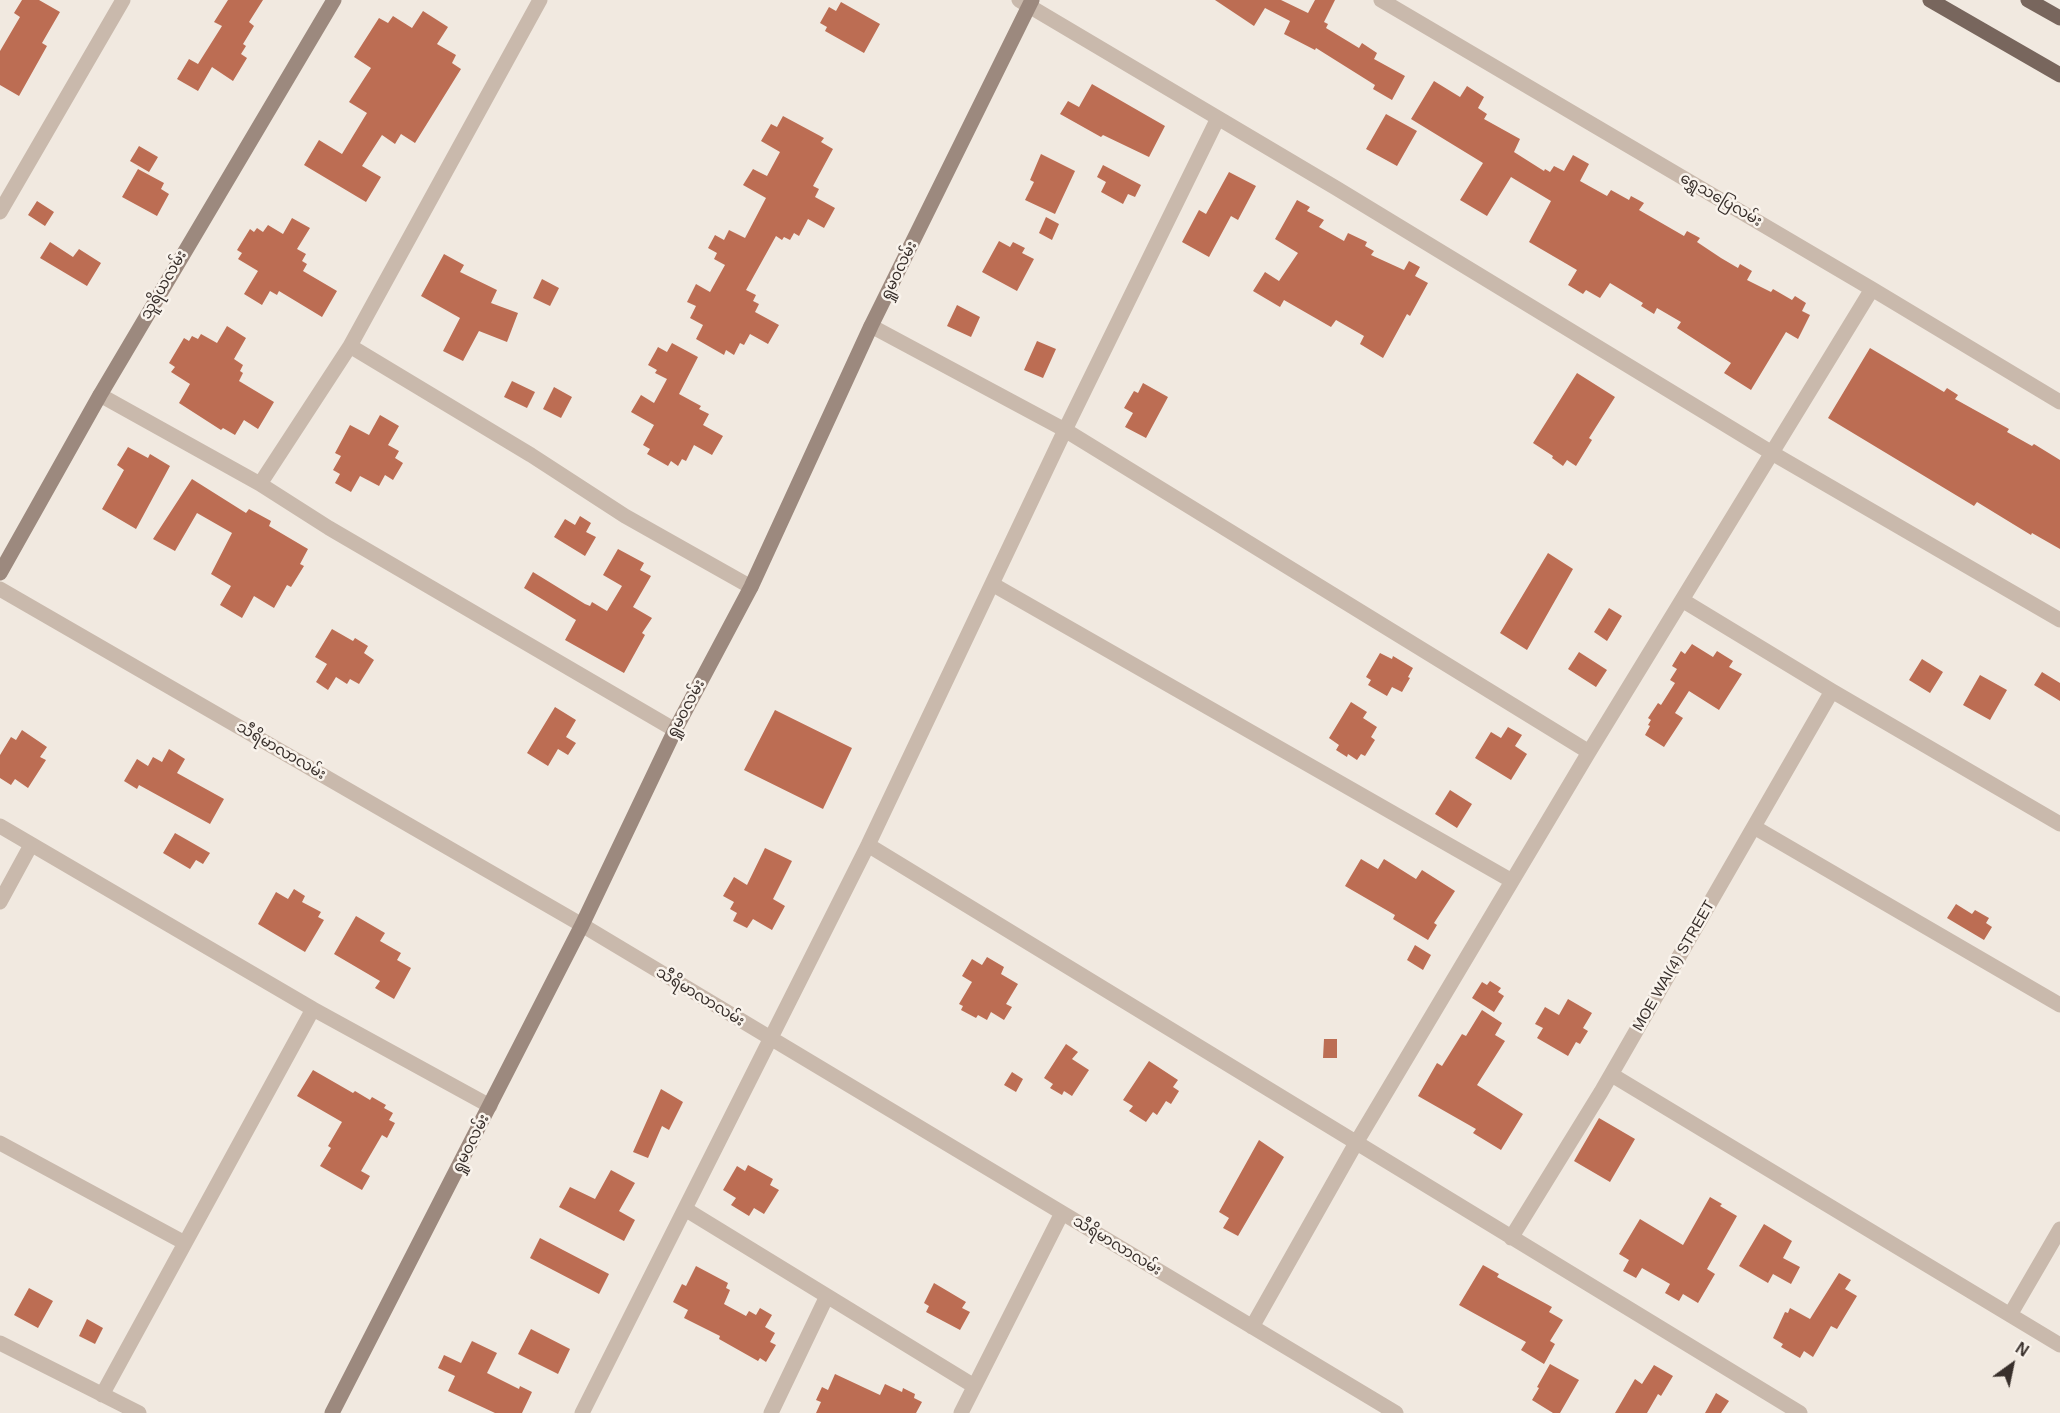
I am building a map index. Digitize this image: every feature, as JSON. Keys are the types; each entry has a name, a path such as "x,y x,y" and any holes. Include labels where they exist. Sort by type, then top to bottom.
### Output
{"main road":[{"path":"1930,0 2060,75"},
{"path":"2028,0 2060,18"}],"street":[{"path":"0,212 123,0"},
{"name":"သူရိယလမ်း","path":"0,573 100,395 334,0"},
{"path":"260,484 350,346 540,0"},
{"name":"ရွှေသပြေလမ်း","path":"1381,0 2060,402"},
{"path":"1027,2 1772,453 2060,620"},
{"name":"ရှုမဝလမ်း","path":"332,1413 582,925 675,730 751,587 872,326 1027,2"},
{"path":"582,1413 868,845 1065,430 1218,118"},
{"path":"1252,1327 1356,1143 1589,752 1872,289"},
{"path":"872,326 1065,430 1589,752"},
{"path":"350,346 531,455 625,516 751,587"},
{"path":"100,395 260,484 329,528 675,730"},
{"path":"992,584 1512,881"},
{"name":"သီရိမာလာလမ်း","path":"0,589 582,925 1396,1413"},
{"path":"1682,600 1832,691 2060,824"},
{"name":"MOE WAI(4) STREET","path":"1511,1238 1612,1075 1832,691"},
{"path":"0,826 314,1009 490,1106"},
{"path":"1754,828 2060,1005"},
{"path":"0,902 31,845"},
{"path":"868,845 1800,1413"},
{"path":"102,1395 314,1009"},
{"path":"1612,1075 2060,1345"},
{"path":"0,1143 185,1242"},
{"path":"685,1209 974,1386"},
{"path":"961,1413 1062,1213"},
{"path":"2010,1315 2060,1229"},
{"path":"771,1413 827,1296"},
{"path":"0,1344 139,1413"}],"building":[{"path":"22,0 39,0 60,12 42,43 47,46 19,96 0,85 0,51 20,17 14,13"},
{"path":"228,0 263,0 249,22 254,26 243,44 246,46 241,54 247,58 233,81 212,67 198,91 177,79 189,59 198,64 222,26 214,22"},
{"path":"1215,0 1281,0 1308,13 1315,0 1335,0 1324,22 1328,24 1326,28 1359,48 1362,43 1377,53 1374,59 1405,76 1392,100 1373,89 1375,85 1316,48 1315,50 1284,34 1290,21 1265,8 1254,26"},
{"path":"841,2 880,24 864,53 825,31 827,27 820,23 829,7 836,11"},
{"path":"423,11 448,27 437,44 456,55 452,63 461,69 415,143 401,134 395,144 382,135 362,166 381,177 366,202 304,165 319,140 342,154 367,113 349,102 371,68 354,57 379,18 388,23 393,16 412,28"},
{"path":"1434,81 1460,97 1467,86 1484,97 1478,108 1487,114 1484,119 1520,139 1514,152 1544,171 1545,169 1550,172 1554,166 1564,171 1573,155 1589,164 1580,181 1607,196 1611,190 1629,200 1631,196 1644,203 1639,210 1684,236 1687,231 1700,238 1697,242 1721,258 1738,268 1740,264 1752,271 1747,280 1771,292 1773,289 1792,300 1795,296 1806,303 1802,311 1810,315 1798,339 1786,332 1751,390 1724,373 1731,363 1677,328 1681,322 1657,308 1654,314 1641,306 1643,303 1610,283 1600,298 1586,290 1583,294 1568,285 1577,270 1529,242 1551,201 1511,177 1487,216 1460,200 1483,163 1411,119"},
{"path":"1092,84 1165,126 1149,157 1103,135 1101,137 1060,114 1068,101 1079,107"},
{"path":"1386,114 1417,131 1397,166 1366,149"},
{"path":"783,116 824,138 821,142 833,149 813,186 819,189 815,197 835,208 824,228 808,219 799,236 794,233 790,240 784,237 782,240 776,236 746,290 756,295 753,301 759,304 755,312 779,325 768,344 750,334 744,345 740,343 734,355 726,350 724,355 696,339 703,325 690,318 696,306 687,302 696,284 710,292 725,265 714,259 717,253 708,248 715,235 724,240 729,230 745,238 766,198 743,185 753,169 767,176 780,152 761,141 771,124 777,127"},
{"path":"139,146 158,157 149,172 130,161"},
{"path":"1041,154 1075,171 1055,214 1025,200 1034,182 1030,180"},
{"path":"1103,165 1141,185 1135,197 1128,194 1123,204 1101,192 1106,182 1097,177"},
{"path":"138,169 164,183 161,189 169,194 157,216 122,197"},
{"path":"1229,172 1256,186 1238,220 1231,216 1209,257 1182,242 1199,210 1206,214"},
{"path":"1297,200 1310,207 1307,211 1324,220 1319,227 1344,241 1348,233 1367,242 1365,246 1374,251 1371,255 1404,270 1409,261 1420,267 1415,276 1428,283 1410,316 1407,314 1383,358 1360,344 1364,336 1336,320 1331,327 1284,300 1280,307 1253,291 1265,272 1279,281 1298,253 1275,239"},
{"path":"37,201 54,212 45,226 28,215"},
{"path":"1046,217 1059,224 1052,240 1039,233"},
{"path":"292,218 310,228 297,249 306,254 302,261 307,264 303,271 337,291 322,317 279,291 277,295 270,291 262,305 244,294 258,271 238,259 242,253 237,250 250,229 254,232 257,228 263,232 268,225 283,234"},
{"path":"999,241 1010,247 1013,242 1025,248 1022,253 1034,259 1017,291 982,272"},
{"path":"50,242 73,257 79,249 101,263 87,286 40,258"},
{"path":"444,254 464,265 460,272 497,290 491,303 518,313 507,342 479,331 463,361 443,351 460,318 421,296"},
{"path":"542,279 559,288 550,306 533,298"},
{"path":"957,305 980,317 971,337 947,326"},
{"path":"227,326 246,338 234,359 243,365 240,371 243,373 239,381 274,402 258,429 244,420 235,435 223,428 221,430 179,403 190,384 171,372 175,367 169,363 184,338 189,341 192,336 198,339 201,334 217,343"},
{"path":"1037,341 1056,349 1043,378 1024,370"},
{"path":"672,343 698,357 679,394 701,406 699,409 709,414 703,425 723,436 712,455 694,445 686,461 682,459 678,466 671,461 668,466 647,454 650,449 643,445 654,425 631,412 641,395 654,403 667,379 655,373 657,370 648,365 658,347 667,352"},
{"path":"1870,348 1944,392 1947,388 1958,395 1955,399 2009,429 2007,432 2032,446 2034,444 2060,460 2060,549 2032,533 2031,535 1977,502 1974,506 1828,418"},
{"path":"1577,373 1615,397 1589,438 1592,440 1576,466 1567,460 1563,466 1552,458 1553,456 1533,443"},
{"path":"512,381 535,392 527,408 504,397"},
{"path":"1143,383 1168,397 1146,438 1125,427 1133,413 1124,408 1134,391 1138,393"},
{"path":"554,387 572,397 561,418 543,409"},
{"path":"380,415 399,426 388,445 399,451 395,458 403,463 393,480 385,475 379,486 360,476 351,492 335,483 340,474 333,470 341,456 335,453 350,425 369,435"},
{"path":"128,447 148,458 150,454 170,466 136,529 102,509 124,470 117,465"},
{"path":"192,479 246,513 249,509 271,521 269,526 308,549 300,564 304,566 291,587 287,585 274,608 254,596 242,618 220,605 231,586 211,574 232,533 197,513 175,551 153,539"},
{"path":"580,516 591,523 586,532 596,537 585,556 554,537 565,519 575,525"},
{"path":"618,549 644,563 640,570 651,576 633,607 652,618 642,633 645,635 624,673 565,640 576,620 524,588 533,572 585,604 590,606 592,602 607,611 622,586 603,575"},
{"path":"1548,553 1573,569 1527,650 1500,633"},
{"path":"1609,608 1622,616 1607,641 1594,632"},
{"path":"332,629 353,641 355,638 368,646 364,653 374,660 359,684 350,679 347,684 336,677 328,690 316,682 327,664 315,657"},
{"path":"1692,644 1713,657 1717,651 1733,661 1729,667 1742,674 1719,710 1689,691 1675,713 1683,718 1664,747 1645,735 1650,726 1648,725 1651,720 1648,718 1658,703 1661,705 1675,683 1670,680 1677,669 1672,666 1681,651 1685,654"},
{"path":"1579,652 1607,670 1596,687 1568,669"},
{"path":"1380,653 1392,659 1393,656 1413,668 1402,692 1392,687 1387,696 1368,685 1371,680 1366,677"},
{"path":"1922,659 1943,672 1930,693 1909,680"},
{"path":"2042,672 2060,683 2060,701 2034,685"},
{"path":"1980,675 2007,690 1990,720 1963,705"},
{"path":"1351,702 1367,712 1363,718 1377,727 1371,737 1375,740 1365,756 1361,754 1357,760 1336,750 1339,745 1329,738"},
{"path":"555,707 576,720 566,737 576,743 568,755 558,749 548,766 527,753"},
{"path":"775,710 852,748 823,809 744,770"},
{"path":"1508,727 1522,735 1515,746 1527,754 1511,780 1475,758 1491,732 1501,738"},
{"path":"22,730 47,747 40,757 46,760 28,788 15,779 11,785 0,778 0,755 11,737 16,740"},
{"path":"169,749 185,759 177,773 224,799 210,824 139,785 137,789 124,781 137,759 148,766 153,757 162,762"},
{"path":"1450,790 1472,804 1457,828 1435,814"},
{"path":"175,833 210,853 203,864 196,860 190,869 163,853"},
{"path":"765,848 792,861 773,899 785,906 772,930 753,919 747,928 733,921 737,913 730,909 734,902 723,896 734,877 747,885"},
{"path":"1361,859 1378,869 1384,859 1416,879 1422,870 1455,891 1434,923 1437,925 1428,940 1393,919 1395,915 1345,886"},
{"path":"294,889 305,896 302,902 321,912 318,917 324,920 305,952 258,924 276,892 288,899"},
{"path":"1956,904 1972,914 1975,910 1989,918 1986,923 1992,927 1984,940 1947,918"},
{"path":"356,916 385,933 380,941 401,953 397,960 411,968 394,999 375,988 380,981 334,954"},
{"path":"1415,945 1431,955 1423,970 1407,960"},
{"path":"987,957 1004,967 1001,974 1018,984 1006,1004 1012,1007 1004,1020 991,1012 987,1020 978,1015 976,1018 961,1010 963,1006 959,1004 972,982 962,976 972,959 982,965"},
{"path":"1490,981 1501,988 1498,992 1504,996 1494,1012 1472,998 1482,982 1487,985"},
{"path":"1568,999 1592,1013 1583,1028 1588,1031 1580,1044 1576,1042 1568,1056 1537,1038 1543,1028 1535,1024 1545,1007 1559,1015"},
{"path":"1482,1010 1502,1023 1495,1035 1505,1041 1477,1085 1523,1114 1501,1150 1473,1133 1476,1129 1418,1096 1437,1063 1442,1066 1462,1034 1466,1036"},
{"path":"1324,1039 1337,1039 1337,1058 1323,1058"},
{"path":"1066,1044 1078,1052 1072,1059 1089,1070 1072,1096 1064,1091 1062,1095 1050,1088 1053,1084 1044,1078"},
{"path":"1149,1061 1178,1080 1173,1087 1179,1091 1171,1104 1166,1101 1157,1115 1153,1112 1146,1122 1129,1111 1133,1106 1123,1100"},
{"path":"313,1070 353,1093 355,1091 370,1100 372,1097 386,1105 384,1108 393,1113 389,1120 395,1123 387,1138 382,1135 361,1171 370,1176 362,1190 320,1166 342,1122 297,1096"},
{"path":"1012,1072 1023,1079 1016,1092 1004,1085"},
{"path":"661,1089 683,1102 669,1130 662,1126 648,1158 633,1152"},
{"path":"1599,1118 1635,1139 1610,1182 1574,1161"},
{"path":"1259,1140 1284,1157 1238,1236 1223,1228 1229,1218 1219,1212"},
{"path":"748,1165 773,1179 770,1185 779,1190 764,1214 754,1208 749,1216 731,1205 736,1198 723,1190 737,1166 745,1171"},
{"path":"611,1170 635,1183 619,1211 635,1220 624,1241 559,1207 570,1187 595,1199"},
{"path":"1710,1197 1737,1216 1707,1269 1715,1274 1698,1303 1683,1294 1679,1301 1665,1293 1670,1284 1642,1268 1636,1278 1623,1271 1629,1260 1619,1254 1640,1219 1683,1245"},
{"path":"1764,1224 1792,1241 1783,1258 1800,1267 1791,1284 1773,1274 1768,1283 1739,1266"},
{"path":"540,1238 609,1274 599,1294 530,1258"},
{"path":"1483,1265 1499,1274 1497,1277 1552,1307 1549,1312 1563,1320 1550,1341 1555,1344 1544,1364 1521,1350 1526,1342 1459,1305"},
{"path":"696,1266 728,1283 726,1288 730,1290 724,1304 746,1316 749,1311 756,1315 760,1308 772,1315 765,1327 775,1333 770,1342 776,1345 766,1362 760,1358 758,1361 719,1339 720,1336 684,1318 688,1310 673,1302 682,1284 686,1286"},
{"path":"1839,1273 1851,1280 1845,1289 1857,1296 1837,1329 1831,1326 1813,1357 1804,1351 1800,1358 1781,1347 1783,1344 1773,1338 1785,1312 1788,1313 1790,1308 1810,1319"},
{"path":"934,1283 966,1302 962,1308 970,1312 960,1330 926,1312 929,1306 924,1303"},
{"path":"29,1288 53,1301 38,1328 14,1315"},
{"path":"87,1319 103,1328 95,1344 79,1336"},
{"path":"531,1329 570,1349 558,1374 518,1354"},
{"path":"472,1341 497,1353 487,1373 519,1389 520,1386 532,1392 522,1413 495,1413 448,1391 455,1376 438,1368 444,1355 461,1363"},
{"path":"1550,1364 1579,1380 1560,1413 1553,1413 1532,1400"},
{"path":"1654,1365 1673,1376 1661,1396 1658,1394 1647,1413 1615,1413 1635,1379 1642,1384"},
{"path":"835,1374 880,1395 885,1384 902,1392 903,1388 915,1394 914,1398 922,1402 916,1413 816,1413 821,1402 816,1400 822,1387 828,1390"},
{"path":"1716,1393 1729,1401 1721,1413 1705,1413"}]}
